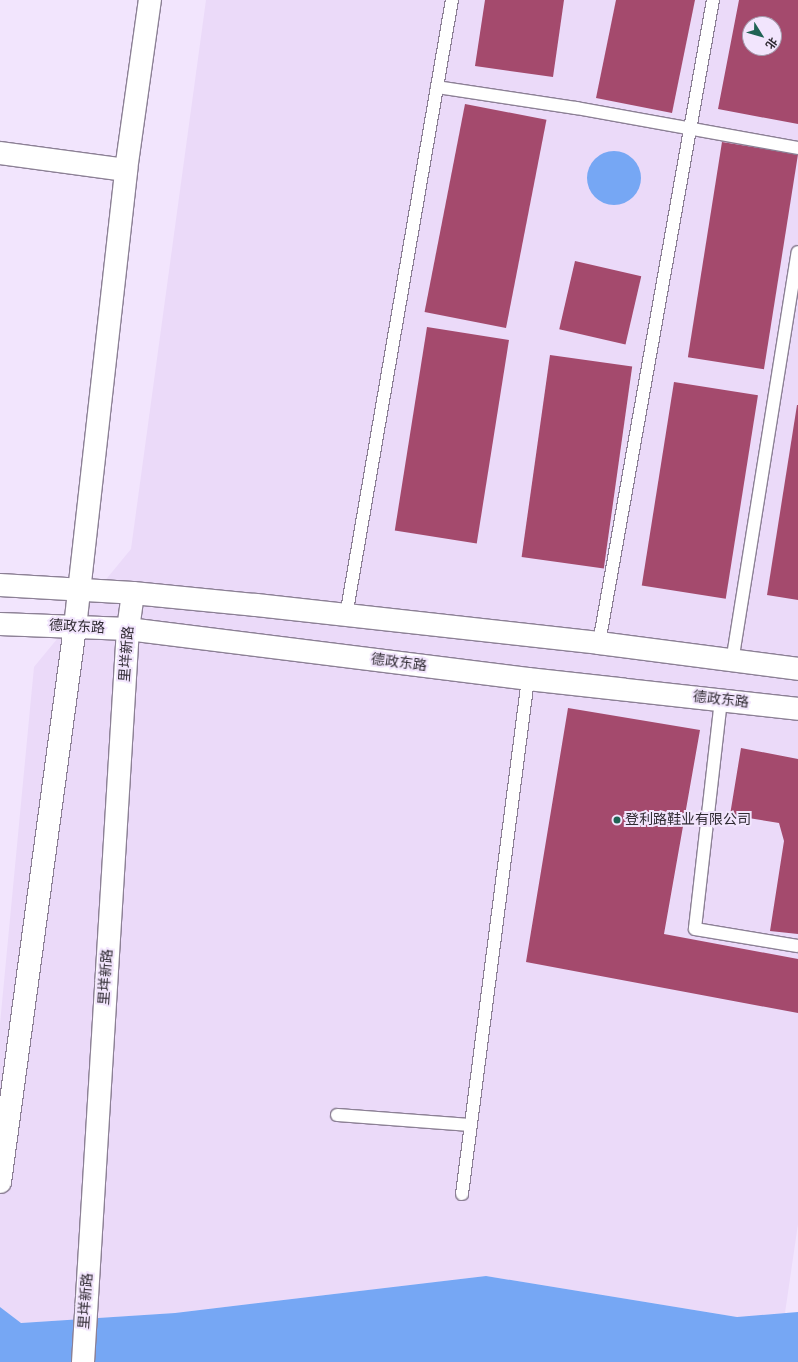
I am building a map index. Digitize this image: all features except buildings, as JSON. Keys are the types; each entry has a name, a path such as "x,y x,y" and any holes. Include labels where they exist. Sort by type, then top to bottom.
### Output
{"main road":[{"path":"0,1182 75,627 126,170 150,0"},
{"path":"0,153 126,170"},
{"path":"0,586 133,593 599,643 732,662 798,669"},
{"name":"里垟新路","path":"83,1362 128,629 133,593"},
{"name":"德政东路","path":"0,624 128,629 528,679 798,708"}],"lane":[{"path":"346,616 452,0"},
{"path":"599,643 689,128 713,0"},
{"path":"437,87 689,128 798,148"},
{"path":"732,662 798,252"},
{"path":"462,1194 528,679"},
{"path":"721,700 695,929 798,946"},
{"path":"337,1115 471,1125"}],"shaded area":[{"path":"206,0 798,0 798,1224 785,1313 737,1317 486,1276 175,1313 21,1323 0,1307 0,1024 34,667 131,549"}],"water":[{"path":"609,151 619,151 629,155 637,163 641,173 641,183 637,193 629,201 619,205 609,205 599,201 591,193 587,183 587,173 591,163 599,155"},
{"path":"486,1276 737,1317 798,1312 798,1362 0,1362 0,1307 21,1323 175,1313"}],"place":[{"name":"登利路鞋业有限公司","path":"617,820"}]}
